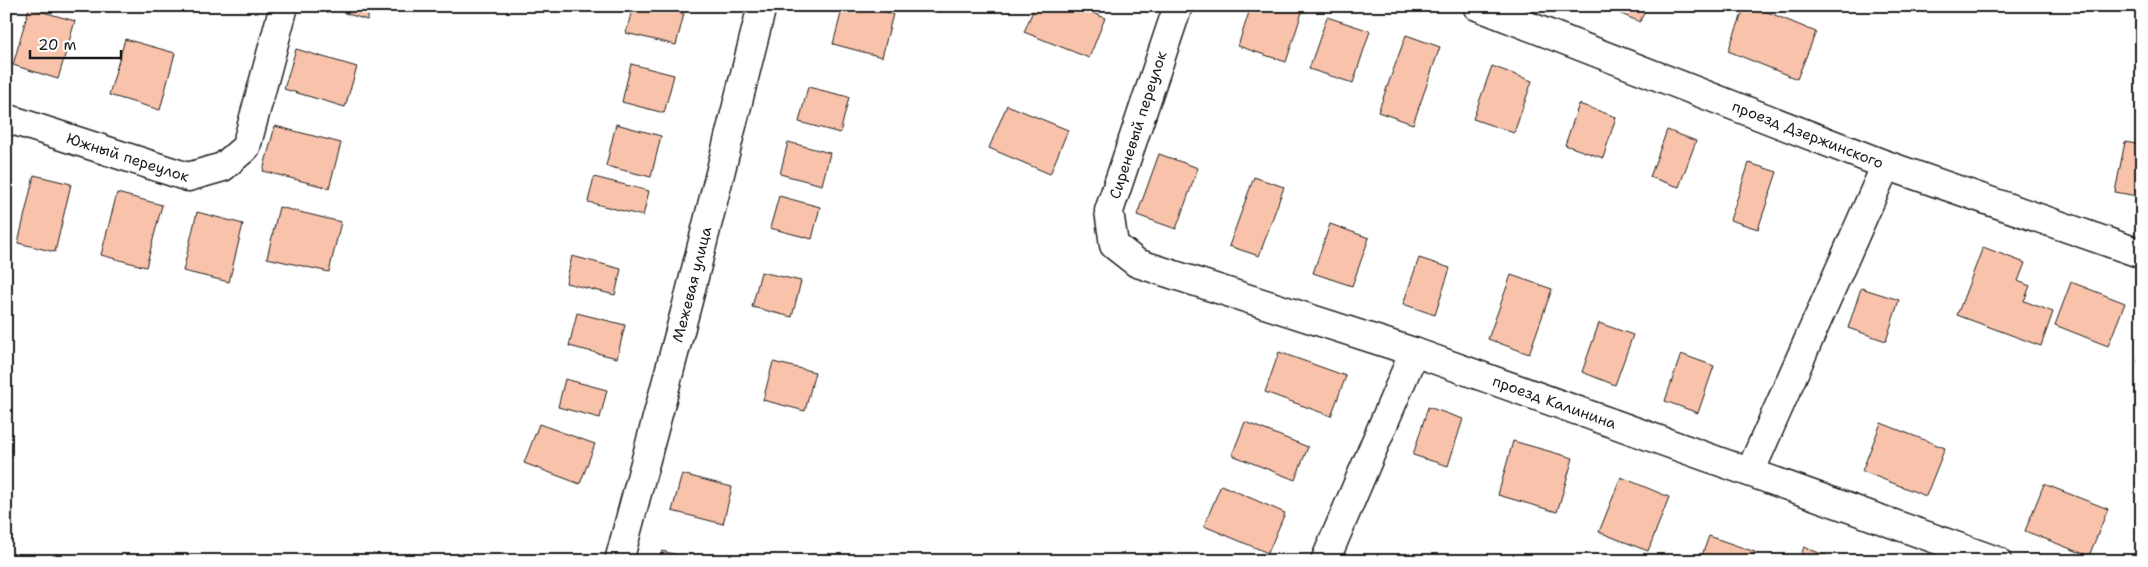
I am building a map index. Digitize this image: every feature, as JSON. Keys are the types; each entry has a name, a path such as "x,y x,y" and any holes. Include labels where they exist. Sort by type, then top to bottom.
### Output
{"street":[{"name":"Южный переулок","path":"6,118 188,177 223,167 246,147 284,6"},
{"name":"Межевая улица","path":"619,561 689,297 762,6"},
{"name":"Сиреневый переулок","path":"1114,245 1110,211 1178,6"},
{"name":"проезд Дзержинского","path":"1477,6 1886,166 2142,254"},
{"path":"1750,472 1886,166"},
{"name":"проезд Калинина","path":"1114,245 1137,263 1414,352 1997,561"},
{"path":"1324,561 1414,352"}],"building":[{"path":"323,6 371,6 367,20"},
{"path":"633,6 653,6 684,14 676,45 626,33"},
{"path":"843,6 863,6 893,14 882,57 833,44"},
{"path":"1035,6 1076,6 1105,18 1089,58 1024,32"},
{"path":"1251,6 1304,6 1286,62 1238,46"},
{"path":"1608,6 1647,6 1640,22 1607,8"},
{"path":"1745,6 1753,6 1816,32 1797,79 1728,51"},
{"path":"29,8 75,21 58,79 13,65"},
{"path":"1327,17 1370,31 1353,83 1309,69"},
{"path":"1406,35 1440,47 1413,124 1378,112"},
{"path":"125,39 175,53 160,110 109,95"},
{"path":"296,49 357,67 345,107 284,89"},
{"path":"631,64 674,75 664,113 622,102"},
{"path":"1492,66 1532,81 1514,133 1473,119"},
{"path":"808,87 849,97 840,133 799,122"},
{"path":"1579,104 1616,117 1603,158 1565,145"},
{"path":"1007,105 1068,130 1050,174 989,148"},
{"path":"616,124 661,136 651,177 606,166"},
{"path":"275,126 341,143 329,188 263,171"},
{"path":"1667,130 1696,141 1679,187 1650,177"},
{"path":"788,142 830,153 822,185 780,174"},
{"path":"2125,142 2142,145 2142,197 2115,192"},
{"path":"1159,154 1198,168 1176,229 1137,215"},
{"path":"1749,163 1777,172 1758,229 1730,220"},
{"path":"34,175 71,184 55,252 18,243"},
{"path":"594,177 649,191 643,216 588,202"},
{"path":"1254,177 1284,187 1259,256 1229,246"},
{"path":"117,193 162,205 146,267 101,255"},
{"path":"779,196 820,207 812,239 770,228"},
{"path":"279,207 341,222 329,272 267,258"},
{"path":"197,212 243,224 229,282 183,271"},
{"path":"1330,224 1369,238 1352,286 1313,273"},
{"path":"1983,247 2025,263 2018,281 2030,286 2024,301 2053,312 2041,346 1957,315"},
{"path":"572,256 621,269 615,295 566,283"},
{"path":"1419,258 1450,268 1435,315 1403,304"},
{"path":"761,272 801,281 792,317 752,307"},
{"path":"1511,275 1552,289 1529,354 1488,339"},
{"path":"2071,282 2125,303 2108,346 2055,325"},
{"path":"1861,288 1899,300 1886,341 1848,328"},
{"path":"577,313 625,325 617,358 569,346"},
{"path":"1599,323 1633,335 1615,385 1582,372"},
{"path":"2142,348 2142,363 2138,362"},
{"path":"1279,352 1346,376 1331,416 1265,392"},
{"path":"1681,354 1714,366 1698,413 1665,401"},
{"path":"773,362 815,372 805,411 763,400"},
{"path":"565,379 607,390 600,418 558,407"},
{"path":"1428,407 1463,419 1448,466 1413,455"},
{"path":"1245,422 1308,447 1295,480 1232,455"},
{"path":"1881,423 1945,448 1926,496 1862,471"},
{"path":"539,424 595,444 580,484 524,463"},
{"path":"1513,441 1573,458 1557,512 1498,495"},
{"path":"682,474 732,487 723,524 672,511"},
{"path":"1621,477 1669,497 1648,551 1599,532"},
{"path":"2044,484 2108,509 2089,556 2025,531"},
{"path":"1221,485 1285,513 1268,553 1204,526"},
{"path":"1709,536 1755,552 1752,561 1700,561"},
{"path":"1804,547 1829,557 1828,561 1799,561"},
{"path":"662,551 700,561 660,561"}]}
